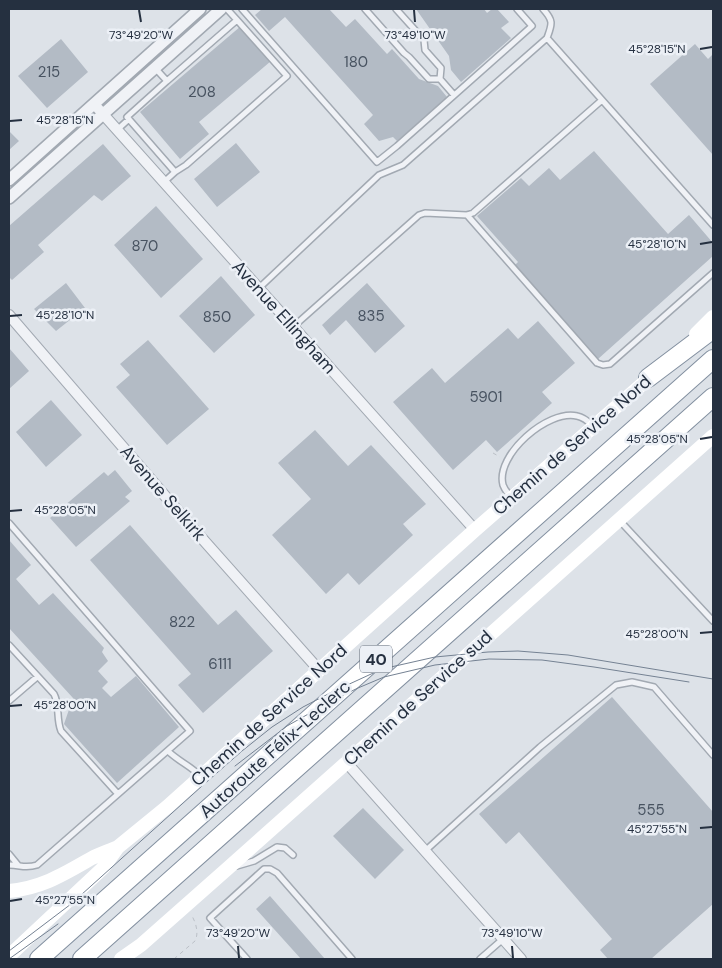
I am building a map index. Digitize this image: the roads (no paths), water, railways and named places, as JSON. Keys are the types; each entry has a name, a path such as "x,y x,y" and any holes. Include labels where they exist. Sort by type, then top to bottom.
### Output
{"highway":[{"path":"648,378 713,329"},
{"name":"Autoroute Félix-Leclerc","path":"39,959 713,359"},
{"name":"Autoroute Félix-Leclerc","path":"82,959 713,397"}],"main road":[{"name":"Chemin de Service Nord","path":"9,956 103,868 118,847 168,807 475,530 648,378 713,317"},
{"name":"Chemin de Service sud","path":"121,959 141,944 713,436"},
{"path":"9,891 45,883 94,857 118,847"},
{"path":"131,959 141,944"}],"street":[{"path":"9,180 200,9"},
{"path":"9,198 221,9"},
{"name":"Avenue Ellingham","path":"94,104 475,530"},
{"name":"Avenue Selkirk","path":"9,315 319,670"},
{"path":"346,762 521,959"}],"lane":[{"path":"163,182 186,165 287,76 227,9"},
{"path":"242,9 377,162 532,26 517,9"},
{"path":"365,9 429,79 440,79"},
{"path":"396,9 424,40 425,50 441,68 440,79 454,95"},
{"path":"258,289 380,175 403,165 547,38 552,25 549,15 543,9"},
{"path":"175,172 127,116 237,20"},
{"path":"547,38 713,225"},
{"path":"154,68 167,81"},
{"path":"103,114 105,93"},
{"path":"293,327 418,214 425,212 467,215 474,213 602,100"},
{"path":"117,130 129,119"},
{"path":"467,215 597,363 603,365 610,364 713,273"},
{"path":"512,498 503,484 503,473 511,455 526,437 543,424 562,416 576,416 593,426"},
{"path":"619,520 713,621"},
{"path":"9,523 190,731 37,865 29,868 9,864"},
{"path":"9,644 54,694 61,731 118,794"},
{"path":"9,701 37,677"},
{"path":"425,851 540,747 616,684 632,682 654,687 713,755"},
{"path":"168,751 192,768 200,777"},
{"path":"227,868 256,860 280,846 294,855"},
{"path":"9,854 18,865"},
{"path":"256,860 264,869"},
{"path":"247,959 210,918 264,869 270,869 277,873 352,959"},
{"path":"480,959 502,939"}],"tram line":[{"path":"9,951 71,904 202,786 272,727 303,707 382,669 435,657 518,651 568,655 713,679"},
{"path":"235,766 287,726 335,699 384,677 435,665 489,659 542,660 689,682"},
{"path":"9,959 58,924"}]}
